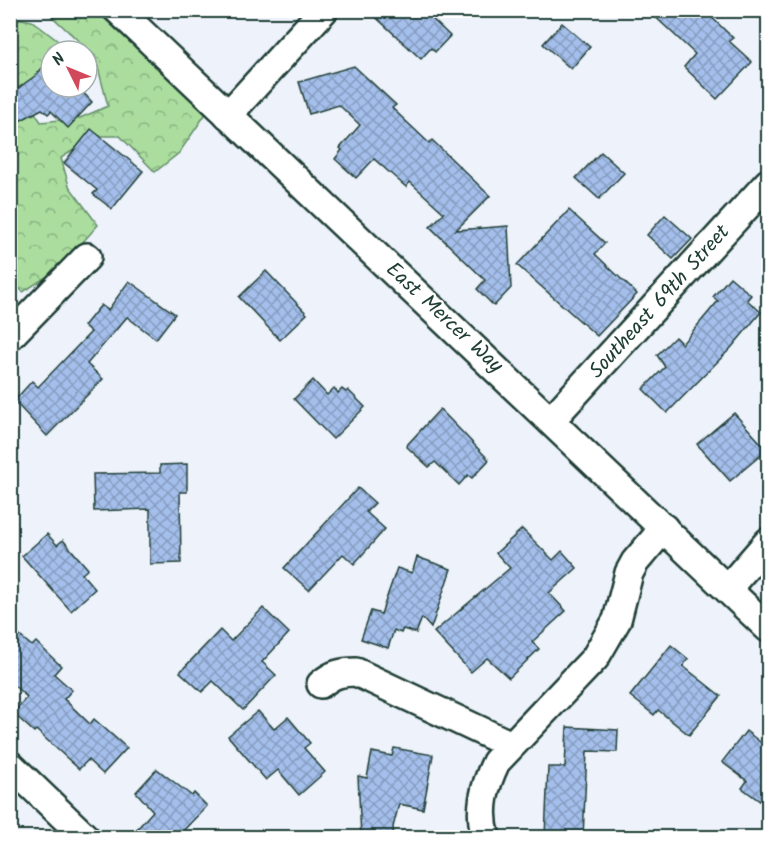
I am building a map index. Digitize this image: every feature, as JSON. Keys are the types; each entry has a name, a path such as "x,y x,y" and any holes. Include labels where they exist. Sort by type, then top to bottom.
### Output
{"street":[{"name":"East Mercer Way","path":"118,10 768,628"},
{"path":"228,115 324,10"},
{"name":"Southeast 69th Street","path":"551,420 768,183"},
{"path":"10,336 87,257"},
{"path":"486,837 482,804 487,782 496,762 595,658 608,640 617,620 628,573 634,562 664,528"},
{"path":"728,588 768,542"},
{"path":"321,684 342,672 356,672 510,745"},
{"path":"10,765 86,837"}],"green space":[{"path":"46,11 96,11 207,112 179,153 155,172 120,136 95,136 61,158 69,186 98,225 59,269 23,292 11,280 10,188 15,180 11,175 11,17 32,21 55,39 39,39 39,72 22,93 41,122 80,118 108,106 99,71 99,39 76,39"}],"building":[{"path":"368,10 423,10 450,36 435,52 431,48 421,59"},
{"path":"648,10 704,10 733,38 729,41 752,62 717,99 684,67 695,54"},
{"path":"562,23 590,47 571,69 543,44"},
{"path":"354,66 396,105 392,108 429,143 432,140 490,196 456,230 508,226 511,288 494,306 477,289 485,280 430,227 444,213 410,182 406,187 374,159 356,178 335,159 342,150 340,148 360,125 339,105 309,114 299,82"},
{"path":"39,72 39,99 89,99 92,102 68,128 51,111 48,114 42,109 10,126 10,94"},
{"path":"91,129 143,171 112,209 93,194 97,190 64,163"},
{"path":"601,152 624,173 599,199 576,178"},
{"path":"569,210 605,243 595,254 637,294 597,336 517,265"},
{"path":"665,215 692,239 673,259 647,235"},
{"path":"266,271 307,314 280,340 239,297"},
{"path":"730,277 751,295 747,300 761,312 731,348 667,413 643,389 665,367 657,355 675,337 682,344 718,301 713,297"},
{"path":"129,281 175,314 156,339 127,317 87,364 103,379 47,436 14,401 32,381 38,387 91,332 84,326 101,305 108,310"},
{"path":"313,380 327,395 334,388 338,393 342,389 346,392 348,390 365,407 333,439 294,399"},
{"path":"440,409 489,460 472,478 468,475 459,485 435,462 429,467 406,446"},
{"path":"734,413 767,450 730,481 697,444"},
{"path":"187,464 187,492 180,492 181,563 150,564 150,509 94,511 93,474 160,473 160,465"},
{"path":"358,488 375,503 366,512 385,529 354,564 343,554 309,590 284,568"},
{"path":"522,529 553,560 562,551 577,568 549,593 566,611 532,642 539,649 509,678 487,658 471,672 434,632 510,568 496,553"},
{"path":"47,534 57,545 63,540 88,569 82,574 95,589 71,611 22,556"},
{"path":"417,557 451,569 431,628 422,618 416,633 403,629 401,633 394,630 388,648 361,639 371,611 381,614 397,568 412,573"},
{"path":"263,608 289,633 262,662 276,675 243,710 213,681 202,692 180,672 220,630 231,641"},
{"path":"10,628 32,646 36,642 61,666 54,674 72,690 64,699 90,724 94,719 127,748 103,774 88,760 79,769 36,730 34,732 13,713 27,697 10,682"},
{"path":"671,645 688,659 683,666 721,696 689,735 658,710 654,715 630,696"},
{"path":"258,711 274,729 288,717 310,743 304,748 325,772 299,795 278,770 266,780 228,736"},
{"path":"567,727 618,730 617,752 587,751 583,837 545,837 548,767 565,767"},
{"path":"746,731 768,748 768,807 742,788 747,781 722,762"},
{"path":"394,748 433,755 423,809 399,804 393,827 394,837 361,837 358,776 367,778 372,752 392,756"},
{"path":"157,769 192,796 194,793 207,806 177,837 130,837 153,811 136,792"}]}
